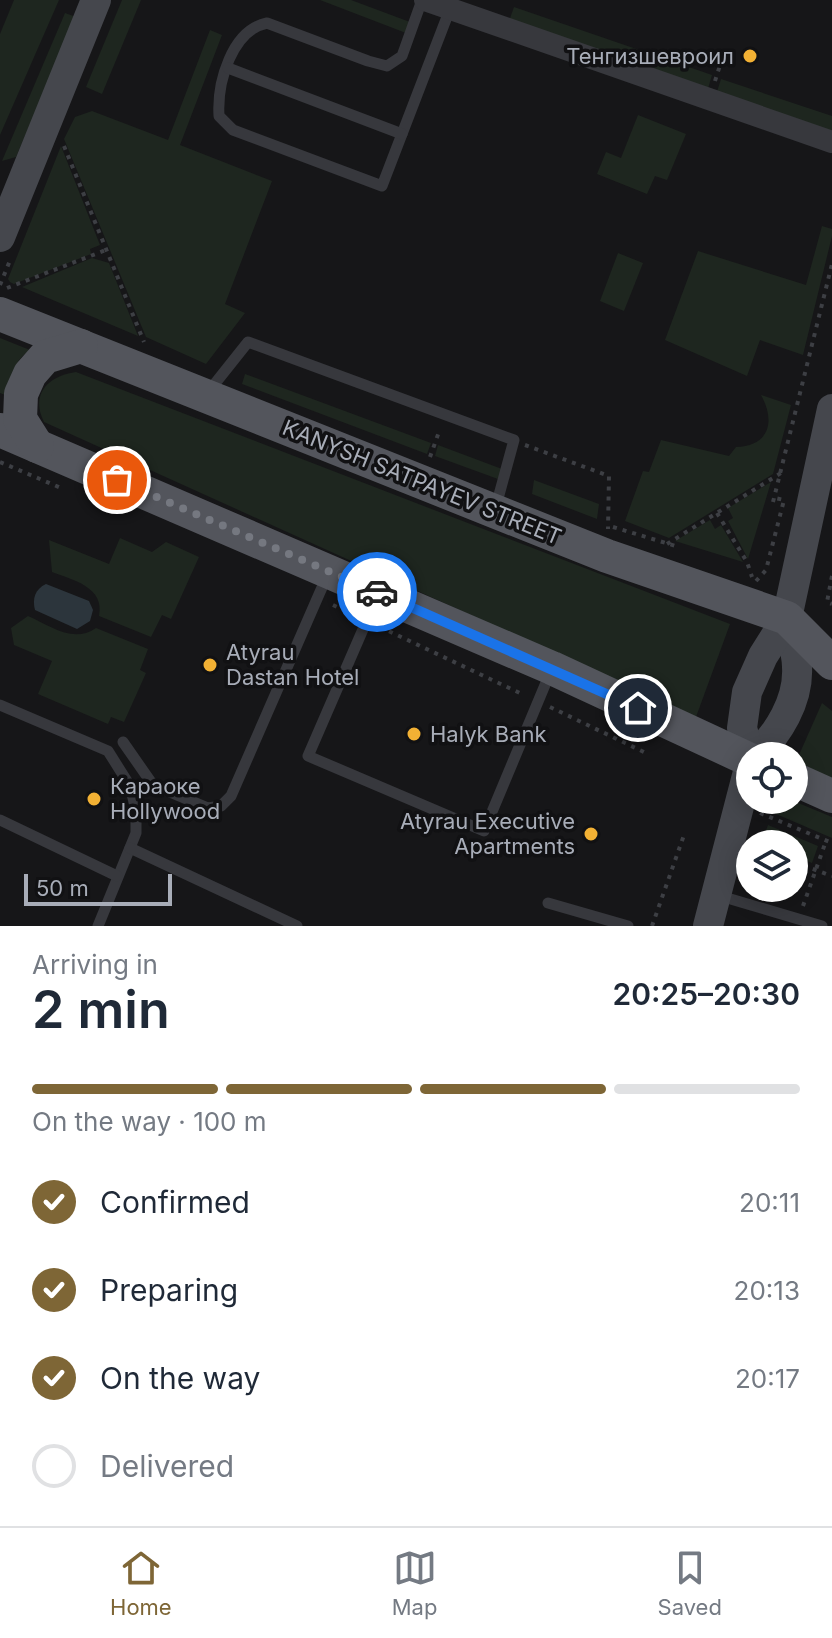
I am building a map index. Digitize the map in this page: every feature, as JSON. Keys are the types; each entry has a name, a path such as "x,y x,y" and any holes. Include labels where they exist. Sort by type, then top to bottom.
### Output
{"main road":[{"name":"KANYSH SATPAYEV STREET","path":"2,302 81,346 607,556 787,618 826,648"},
{"path":"37,446 20,419 21,394 30,374 45,357 81,346"},
{"path":"0,430 552,668 736,752"},
{"path":"808,785 832,796"}],"street":[{"path":"0,237 13,194 96,0"},
{"path":"424,0 832,142"},
{"path":"746,742 742,728 747,692 763,656 787,618 832,409"},
{"path":"770,742 790,707 798,668 787,618"},
{"path":"708,926 737,814"}],"lane":[{"path":"424,0 402,56 387,66 267,23 252,26 238,41 228,68 218,97 219,116 233,130 382,186 450,9"},
{"path":"228,68 402,134"},
{"path":"206,396 248,342 514,440 495,511"},
{"path":"123,742 153,785 208,808 221,806 231,796 329,573"},
{"path":"379,593 308,756 484,831 552,668"},
{"path":"0,705 108,751 130,786 136,810 136,833 98,926"},
{"path":"0,820 117,876"},
{"path":"130,848 297,926"},
{"path":"716,895 822,926"},
{"path":"548,903 628,926"}],"path":[{"path":"60,137 146,347"},
{"path":"2,302 106,250"},
{"path":"754,583 766,570 784,500 774,500 832,264"},
{"path":"430,457 445,415"},
{"path":"514,440 609,476 607,556"},
{"path":"677,554 666,544 781,473"},
{"path":"717,513 747,562 754,583"},
{"path":"832,576 827,602 832,604"},
{"path":"741,578 754,583"},
{"path":"764,814 832,843"},
{"path":"652,926 684,835"},
{"path":"798,919 826,841"},
{"path":"808,867 832,876"}],"shaded area":[{"path":"14,0 59,0 0,135 0,34"},
{"path":"122,0 141,0 102,94 86,87"},
{"path":"320,0 351,0 410,22 406,33"},
{"path":"514,7 712,75 707,92 508,24"},
{"path":"65,13 76,17 16,157 2,161"},
{"path":"210,30 222,35 180,145 272,181 225,304 245,313 206,364 146,337 64,139 75,117 92,111 168,140"},
{"path":"721,79 832,116 832,135 716,95"},
{"path":"638,115 686,134 667,180 655,176 647,194 597,174 606,152 621,158"},
{"path":"61,146 100,245 90,249 91,254 14,284 8,279"},
{"path":"822,226 832,229 832,236 803,355 760,340 747,376 665,340 698,251 806,285"},
{"path":"618,253 643,263 624,311 600,301"},
{"path":"92,258 109,263 138,336 22,287"},
{"path":"0,338 30,350 16,365 10,397 0,393"},
{"path":"76,372 730,624 696,717 44,422 39,403 44,388 57,378"},
{"path":"245,374 431,443 427,454 242,384"},
{"path":"761,395 791,405 773,474 669,538 625,521 643,471 649,472 661,440 729,456 736,447 756,442 766,431 768,414"},
{"path":"438,445 502,469 498,479 435,456"},
{"path":"534,480 599,504 597,519 532,494"},
{"path":"771,482 748,559 728,521 733,518 728,508"},
{"path":"710,520 715,529 721,525 743,562 675,541"},
{"path":"120,538 152,552 166,542 199,557 171,619 162,615 151,637 99,616 100,606 92,591 52,572 49,540 109,564"},
{"path":"46,584 89,601 93,610 90,621 77,629 35,610 35,595"},
{"path":"28,616 70,634 96,628 148,649 140,670 146,673 124,722 111,717 108,724 38,694 52,661 14,645 11,628"},
{"path":"822,703 832,711 832,781 808,770 808,742 805,742"},
{"path":"808,807 832,817 832,838 776,814 808,814"},
{"path":"808,842 818,846 812,863 808,861"}],"way so far":[{"path":"117,480 377,592"}],"place":[{"name":"Тенгизшевроил","path":"750,56"},
{"name":"Atyrau Dastan Hotel","path":"210,665"},
{"name":"Halyk Bank","path":"414,734"},
{"name":"Караоке Hollywood","path":"94,799"},
{"name":"Atyrau Executive Apartments","path":"591,834"}],"route":[{"path":"377,592 638,708"}]}
